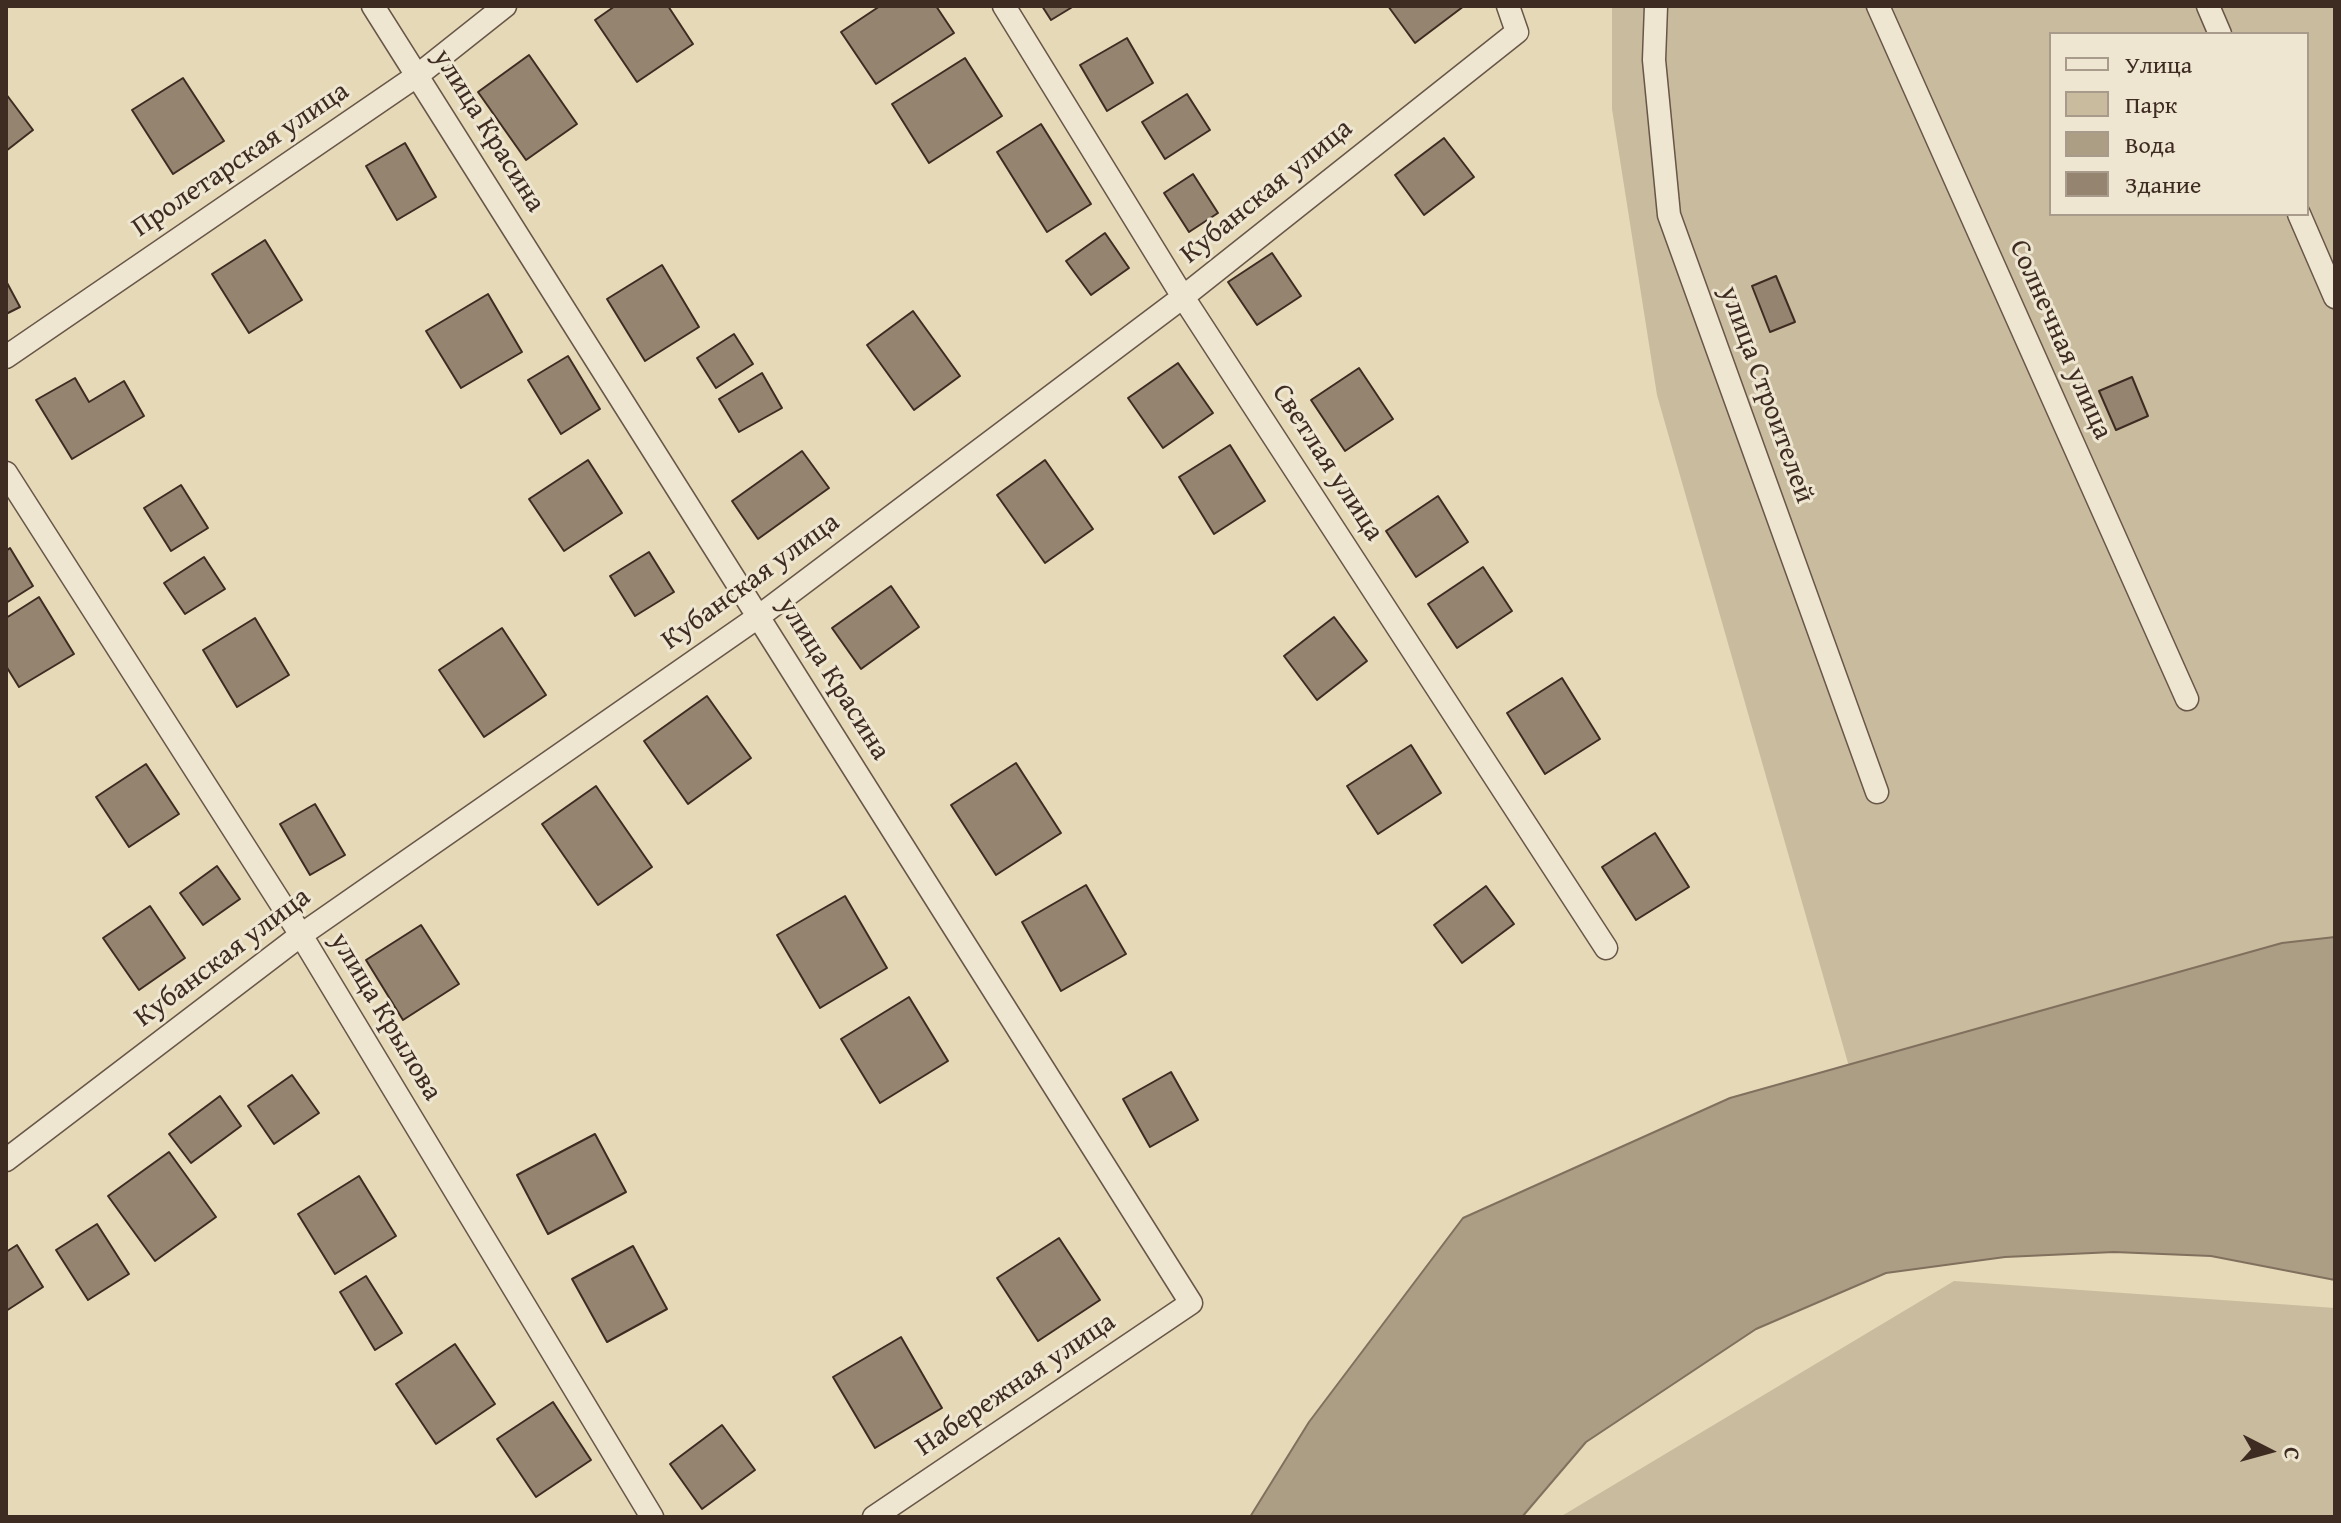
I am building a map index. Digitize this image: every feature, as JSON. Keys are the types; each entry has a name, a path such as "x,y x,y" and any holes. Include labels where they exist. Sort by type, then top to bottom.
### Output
{"street":[{"name":"улица Красина","path":"373,6 1191,1303"},
{"name":"Пролетарская улица","path":"6,357 418,75 505,6"},
{"name":"Светлая улица","path":"1004,6 1183,297 1606,948"},
{"name":"Кубанская улица","path":"6,1160 301,935 758,617 1183,297 1517,32 1508,6"},
{"name":"улица Строителей","path":"1656,6 1654,60 1669,215 1877,792"},
{"name":"Солнечная улица","path":"1878,6 2187,699"},
{"path":"2208,6 2219,32"},
{"path":"2300,216 2335,297"},
{"name":"улица Крылова","path":"6,473 301,935 652,1517"},
{"name":"Набережная улица","path":"874,1517 1191,1303"}],"green space":[{"path":"1612,6 2335,6 2335,974 1850,1070 1657,395 1612,109"},
{"path":"1954,1281 2335,1308 2335,1517 1560,1517"}],"water":[{"path":"2335,937 2335,1280 2211,1256 2114,1252 2005,1257 1886,1273 1756,1329 1586,1442 1522,1517 1250,1517 1309,1422 1463,1218 1730,1098 2282,943"}],"building":[{"path":"615,6 668,6 693,44 637,82 595,20"},
{"path":"880,6 936,6 954,33 876,84 841,32"},
{"path":"1042,6 1074,6 1051,20"},
{"path":"1388,6 1464,6 1415,43"},
{"path":"1127,38 1153,83 1107,111 1080,65"},
{"path":"529,55 577,124 526,160 478,92"},
{"path":"965,58 1002,116 929,163 892,104"},
{"path":"183,78 224,141 173,174 132,110"},
{"path":"6,94 33,130 6,151"},
{"path":"1187,94 1210,130 1165,159 1142,122"},
{"path":"1041,124 1091,204 1047,232 997,152"},
{"path":"1444,138 1474,177 1424,215 1395,175"},
{"path":"405,143 436,197 397,220 366,166"},
{"path":"1193,174 1218,213 1189,232 1164,193"},
{"path":"1105,233 1129,268 1091,295 1066,261"},
{"path":"265,240 302,300 249,333 212,274"},
{"path":"1272,253 1301,296 1257,325 1228,282"},
{"path":"662,265 699,327 645,361 607,299"},
{"path":"1776,276 1795,322 1770,332 1752,286"},
{"path":"6,281 20,307 6,314"},
{"path":"488,294 522,352 461,388 426,331"},
{"path":"913,311 960,376 914,410 867,345"},
{"path":"734,334 753,364 716,388 697,358"},
{"path":"568,356 600,409 561,434 528,380"},
{"path":"1178,363 1213,413 1163,448 1128,398"},
{"path":"1359,368 1393,419 1345,451 1311,400"},
{"path":"762,373 782,408 739,432 719,399"},
{"path":"2132,377 2148,416 2116,430 2099,391"},
{"path":"75,378 89,402 124,381 144,416 72,459 36,400"},
{"path":"1230,445 1265,501 1214,534 1179,477"},
{"path":"802,451 829,488 758,539 732,501"},
{"path":"588,460 622,513 564,551 529,499"},
{"path":"1045,460 1093,529 1045,563 997,495"},
{"path":"181,485 208,528 171,551 144,508"},
{"path":"1438,496 1468,542 1416,577 1386,531"},
{"path":"10,548 33,586 6,603 6,551"},
{"path":"649,552 674,592 635,616 610,576"},
{"path":"204,557 225,589 185,614 164,583"},
{"path":"1483,567 1512,611 1457,648 1428,604"},
{"path":"891,586 919,627 861,669 832,628"},
{"path":"39,597 74,654 19,687 6,666 6,618"},
{"path":"1334,617 1367,661 1317,700 1284,656"},
{"path":"255,618 289,675 237,707 203,650"},
{"path":"502,628 546,695 484,737 439,670"},
{"path":"1562,678 1600,739 1545,774 1507,713"},
{"path":"707,696 751,758 688,804 644,741"},
{"path":"1411,745 1441,793 1378,834 1347,786"},
{"path":"1016,763 1061,833 996,875 951,805"},
{"path":"146,764 179,814 129,847 96,797"},
{"path":"596,786 652,867 598,905 542,824"},
{"path":"315,804 345,855 310,875 280,824"},
{"path":"1655,833 1689,887 1636,920 1602,867"},
{"path":"217,866 240,899 203,925 180,893"},
{"path":"1086,885 1126,954 1061,991 1022,922"},
{"path":"1486,886 1514,924 1462,963 1434,925"},
{"path":"845,896 887,968 820,1008 777,935"},
{"path":"150,906 185,958 139,990 103,938"},
{"path":"421,925 459,984 403,1020 366,960"},
{"path":"909,997 948,1061 880,1103 841,1039"},
{"path":"1171,1072 1198,1120 1150,1147 1123,1099"},
{"path":"292,1075 319,1113 274,1144 248,1106"},
{"path":"220,1096 241,1126 191,1163 169,1134"},
{"path":"595,1134 626,1192 548,1234 517,1175"},
{"path":"169,1152 216,1217 155,1261 108,1196"},
{"path":"359,1176 396,1236 335,1274 298,1214"},
{"path":"97,1224 129,1274 88,1300 56,1250"},
{"path":"1059,1238 1100,1300 1038,1341 997,1278"},
{"path":"17,1245 43,1287 6,1311 6,1252"},
{"path":"633,1246 667,1309 607,1342 572,1279"},
{"path":"366,1276 402,1333 375,1350 340,1292"},
{"path":"901,1337 942,1408 875,1448 833,1377"},
{"path":"455,1344 495,1404 436,1444 396,1384"},
{"path":"553,1402 591,1460 536,1497 497,1439"},
{"path":"722,1425 755,1470 702,1509 670,1464"}]}
